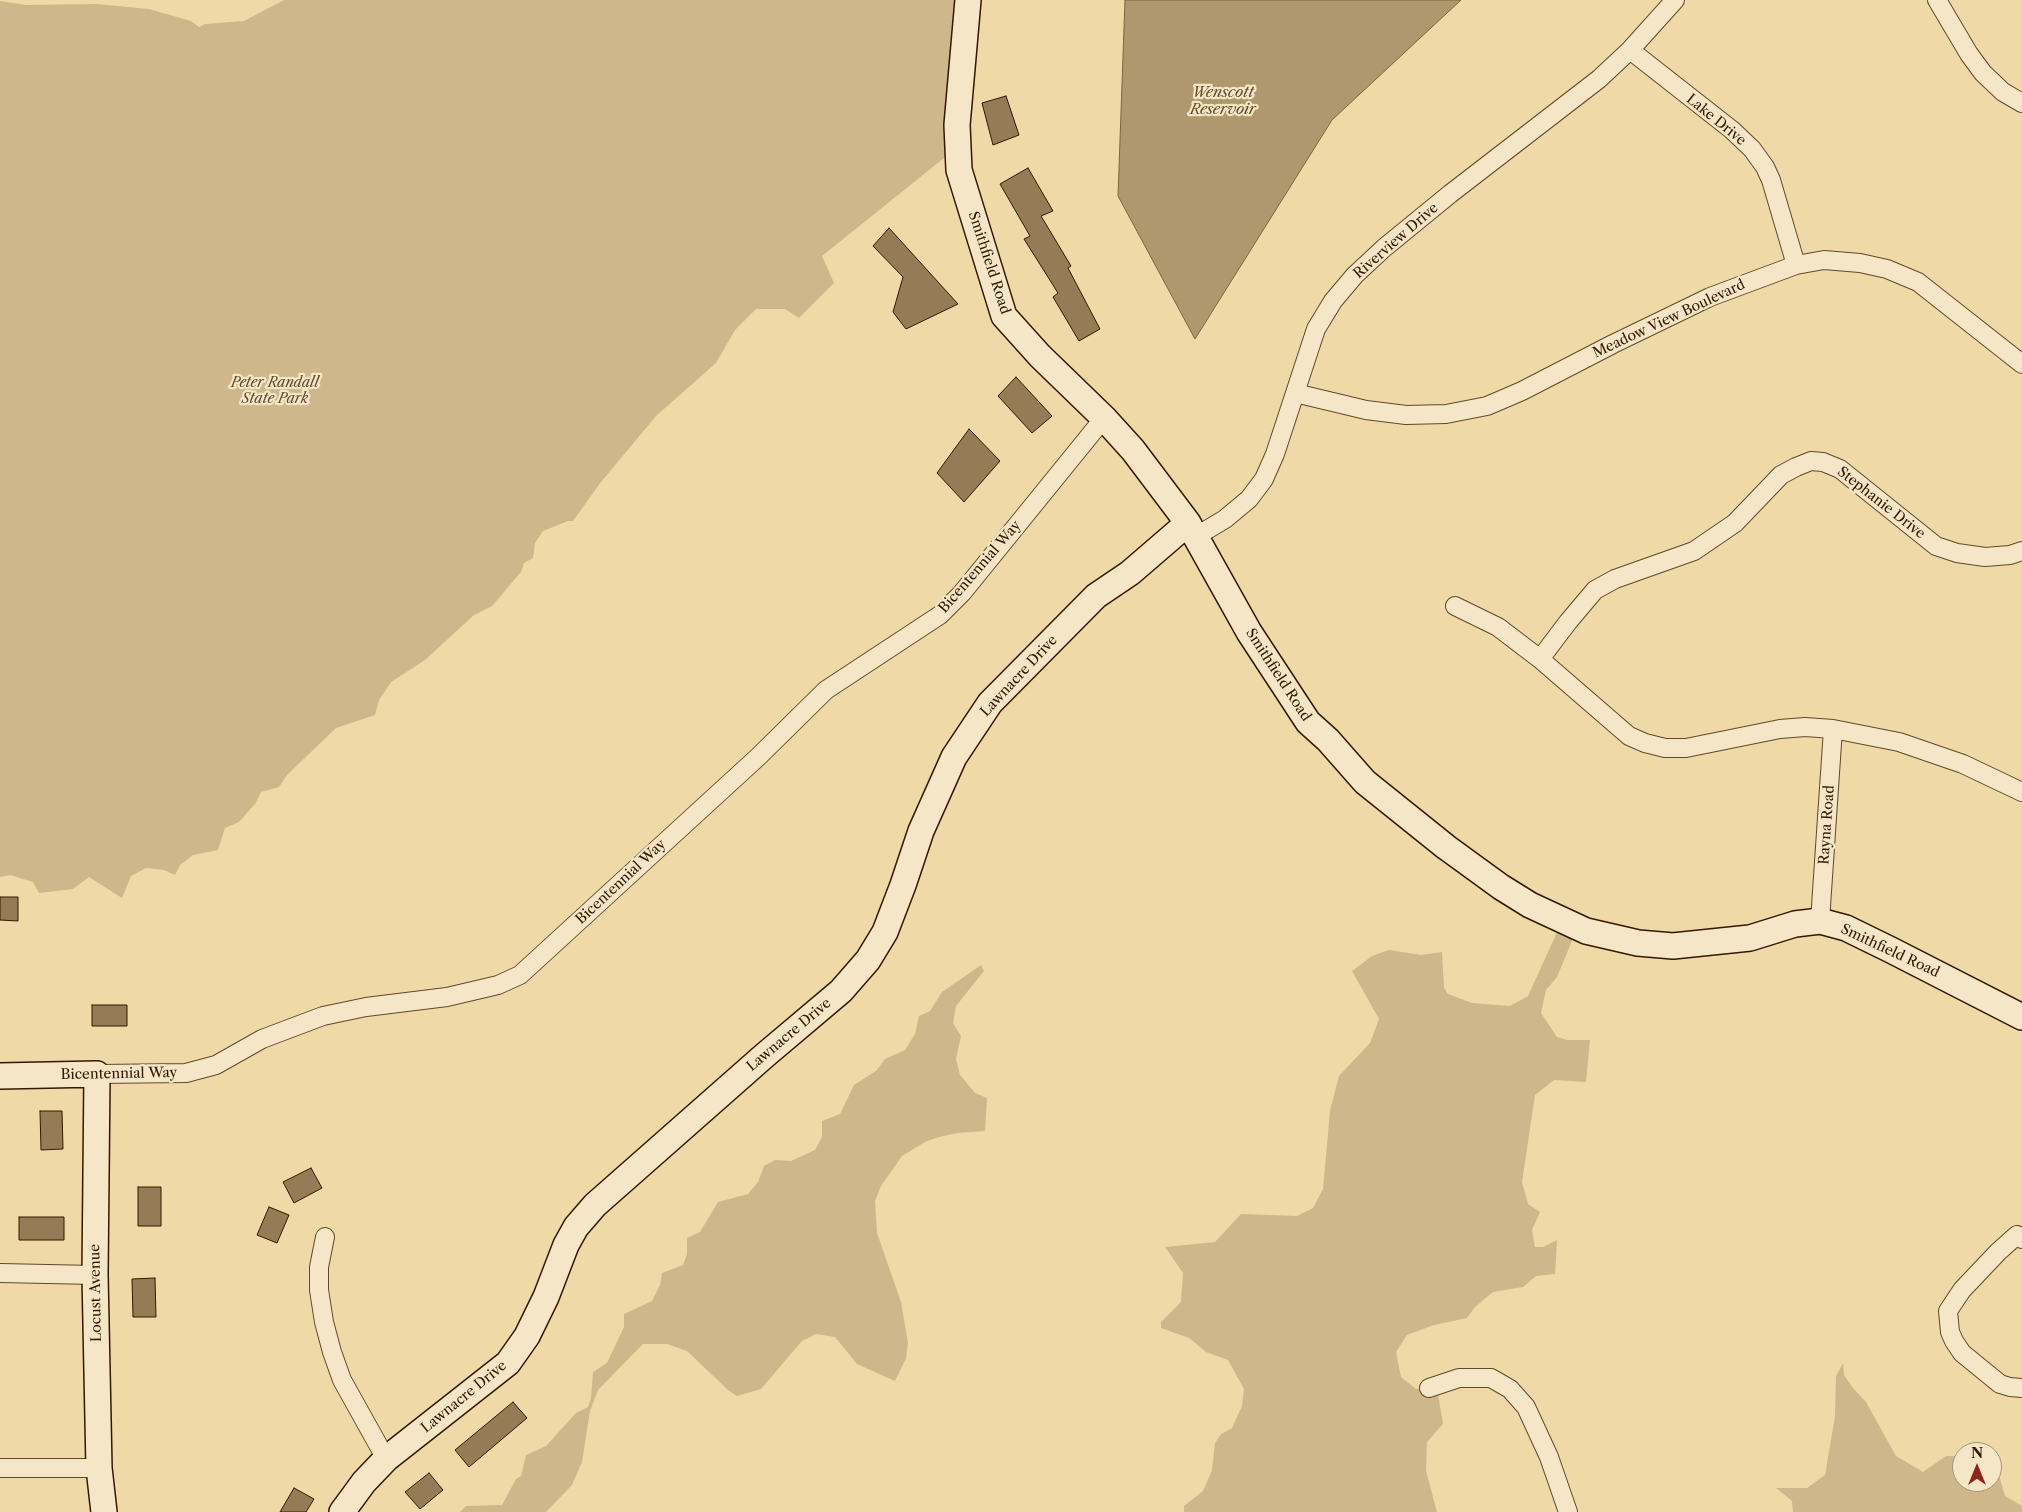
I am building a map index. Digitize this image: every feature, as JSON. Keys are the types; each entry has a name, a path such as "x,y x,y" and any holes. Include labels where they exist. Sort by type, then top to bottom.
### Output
{"street":[{"name":"Smithfield Road","path":"968,0 957,125 959,170 1004,316 1040,356 1104,418 1133,450 1192,530 1249,632 1308,722 1328,740 1365,782 1446,847 1501,887 1530,905 1586,931 1638,943 1673,946 1750,938 1795,924 1820,921 1846,928 1882,945 2022,1017"},
{"name":"Riverview Drive","path":"1192,530 1231,514 1249,498 1264,479 1275,454 1316,329 1333,301 1355,275 1392,242 1599,79 1630,50 1675,0"},
{"path":"1937,0 1969,54 1983,73 2003,92 2022,102"},
{"name":"Lake Drive","path":"1630,50 1732,130 1752,150 1765,167 1771,180 1796,265"},
{"name":"Meadow View Boulevard","path":"1295,393 1366,410 1406,415 1446,414 1487,406 1522,391 1710,297 1796,265 1824,260 1860,263 1887,269 1918,282 2022,364"},
{"name":"Bicentennial Way","path":"0,1076 186,1073 216,1065 262,1039 323,1016 366,1007 447,997 498,985 520,975 758,757 826,690 940,615 962,593 1104,418"},
{"name":"Stephanie Drive","path":"1540,659 1595,590 1615,579 1694,552 1736,523 1781,475 1811,461 1823,462 1840,469 1936,546 1957,554 1985,557 2010,555 2022,550"},
{"name":"Lawnacre Drive","path":"342,1512 364,1482 386,1459 508,1363 526,1336 546,1297 566,1245 576,1227 595,1205 841,991 868,960 885,932 921,831 954,757 990,703 1096,596 1192,530"},
{"path":"1455,606 1498,627 1540,659 1629,736 1645,743 1665,748 1686,748 1780,729 1833,730 1899,742 1963,764 2022,792"},
{"name":"Rayna Road","path":"1820,921 1833,730"},
{"name":"Locust Avenue","path":"97,1074 95,1275 99,1468 104,1512"},
{"path":"2020,1234 1962,1290 1948,1311 1950,1332 1962,1353 2000,1384 2022,1388"},
{"path":"326,1236 319,1267 319,1290 324,1322 332,1352 342,1380 386,1459"},
{"path":"0,1273 95,1275"},
{"path":"1429,1388 1459,1378 1491,1378 1510,1389 1526,1406 1549,1457 1568,1512"},
{"path":"0,1468 99,1468"}],"green space":[{"name":"Peter Randall State Park","path":"284,0 967,0 949,154 822,256 834,283 799,318 785,309 756,309 735,330 716,363 656,416 601,482 573,521 568,521 543,531 535,543 533,558 524,563 521,572 492,606 474,615 425,660 391,682 379,700 375,715 336,728 287,775 279,787 261,792 255,804 239,822 225,828 218,850 193,855 180,865 175,875 164,870 146,868 131,876 122,898 89,877 73,889 39,893 33,882 10,875 0,877 0,1 26,5 97,4 149,9 191,21 199,27 205,24 244,21"},
{"path":"1559,928 1574,936 1557,977 1546,990 1541,1013 1557,1037 1567,1040 1590,1040 1586,1082 1554,1080 1535,1095 1522,1182 1528,1204 1540,1212 1532,1230 1535,1247 1543,1247 1557,1240 1555,1274 1536,1276 1523,1287 1493,1292 1475,1307 1467,1318 1434,1325 1407,1335 1396,1352 1401,1377 1416,1389 1437,1388 1443,1424 1427,1442 1426,1471 1437,1512 1184,1512 1184,1506 1203,1491 1212,1470 1215,1443 1221,1434 1232,1428 1242,1406 1244,1389 1228,1360 1206,1352 1189,1338 1161,1328 1161,1322 1181,1302 1183,1273 1165,1247 1215,1242 1241,1214 1297,1216 1313,1208 1323,1189 1330,1111 1339,1076 1370,1043 1379,1019 1352,971 1372,956 1389,950 1421,955 1442,952 1444,988 1448,994 1472,1003 1510,1006 1528,996"},
{"path":"981,965 984,971 956,1006 953,1023 961,1036 956,1059 960,1075 975,1093 987,1098 985,1131 957,1133 939,1137 925,1142 902,1156 881,1186 875,1201 877,1233 901,1302 908,1343 906,1358 895,1381 857,1364 835,1337 816,1334 802,1341 761,1389 737,1396 728,1390 687,1351 667,1344 643,1344 598,1390 590,1411 582,1462 572,1485 546,1512 460,1512 466,1506 502,1505 516,1479 521,1476 526,1455 546,1446 576,1413 588,1407 591,1398 593,1372 607,1363 624,1327 624,1314 652,1301 660,1285 662,1273 683,1265 687,1254 687,1238 700,1232 718,1202 748,1194 758,1182 764,1166 775,1160 791,1161 815,1150 822,1137 822,1121 840,1114 854,1085 876,1071 885,1059 905,1050 915,1034 919,1016 930,1011 942,992"},
{"path":"1843,1363 1844,1375 1866,1402 1896,1456 1923,1472 1946,1456 1952,1456 1952,1492 2002,1492 2002,1486 2005,1496 2022,1506 2022,1512 1793,1512 1792,1501 1776,1488 1807,1488 1825,1475 1835,1416 1836,1376"}],"water":[{"name":"Wenscott Reservoir","path":"1125,0 1461,0 1332,120 1195,339 1118,196"}],"building":[{"path":"1006,96 1019,135 993,145 982,103"},
{"path":"1028,168 1053,211 1041,216 1071,266 1068,268 1100,329 1079,341 1053,297 1058,293 1024,239 1030,236 1000,184"},
{"path":"889,228 958,304 906,329 893,312 903,277 873,246"},
{"path":"1016,377 1052,416 1032,433 998,396"},
{"path":"969,429 1000,461 964,502 937,473"},
{"path":"0,897 18,897 18,921 0,920"},
{"path":"92,1005 127,1005 127,1026 92,1026"},
{"path":"40,1111 62,1111 63,1149 41,1150"},
{"path":"311,1168 322,1188 294,1203 283,1182"},
{"path":"138,1187 161,1187 161,1226 138,1226"},
{"path":"269,1207 289,1215 277,1243 257,1235"},
{"path":"19,1217 64,1217 64,1240 19,1240"},
{"path":"155,1278 156,1317 133,1317 132,1279"},
{"path":"513,1402 527,1418 469,1467 455,1450"},
{"path":"429,1473 443,1490 420,1509 405,1492"},
{"path":"294,1488 314,1499 306,1512 280,1512"}]}
